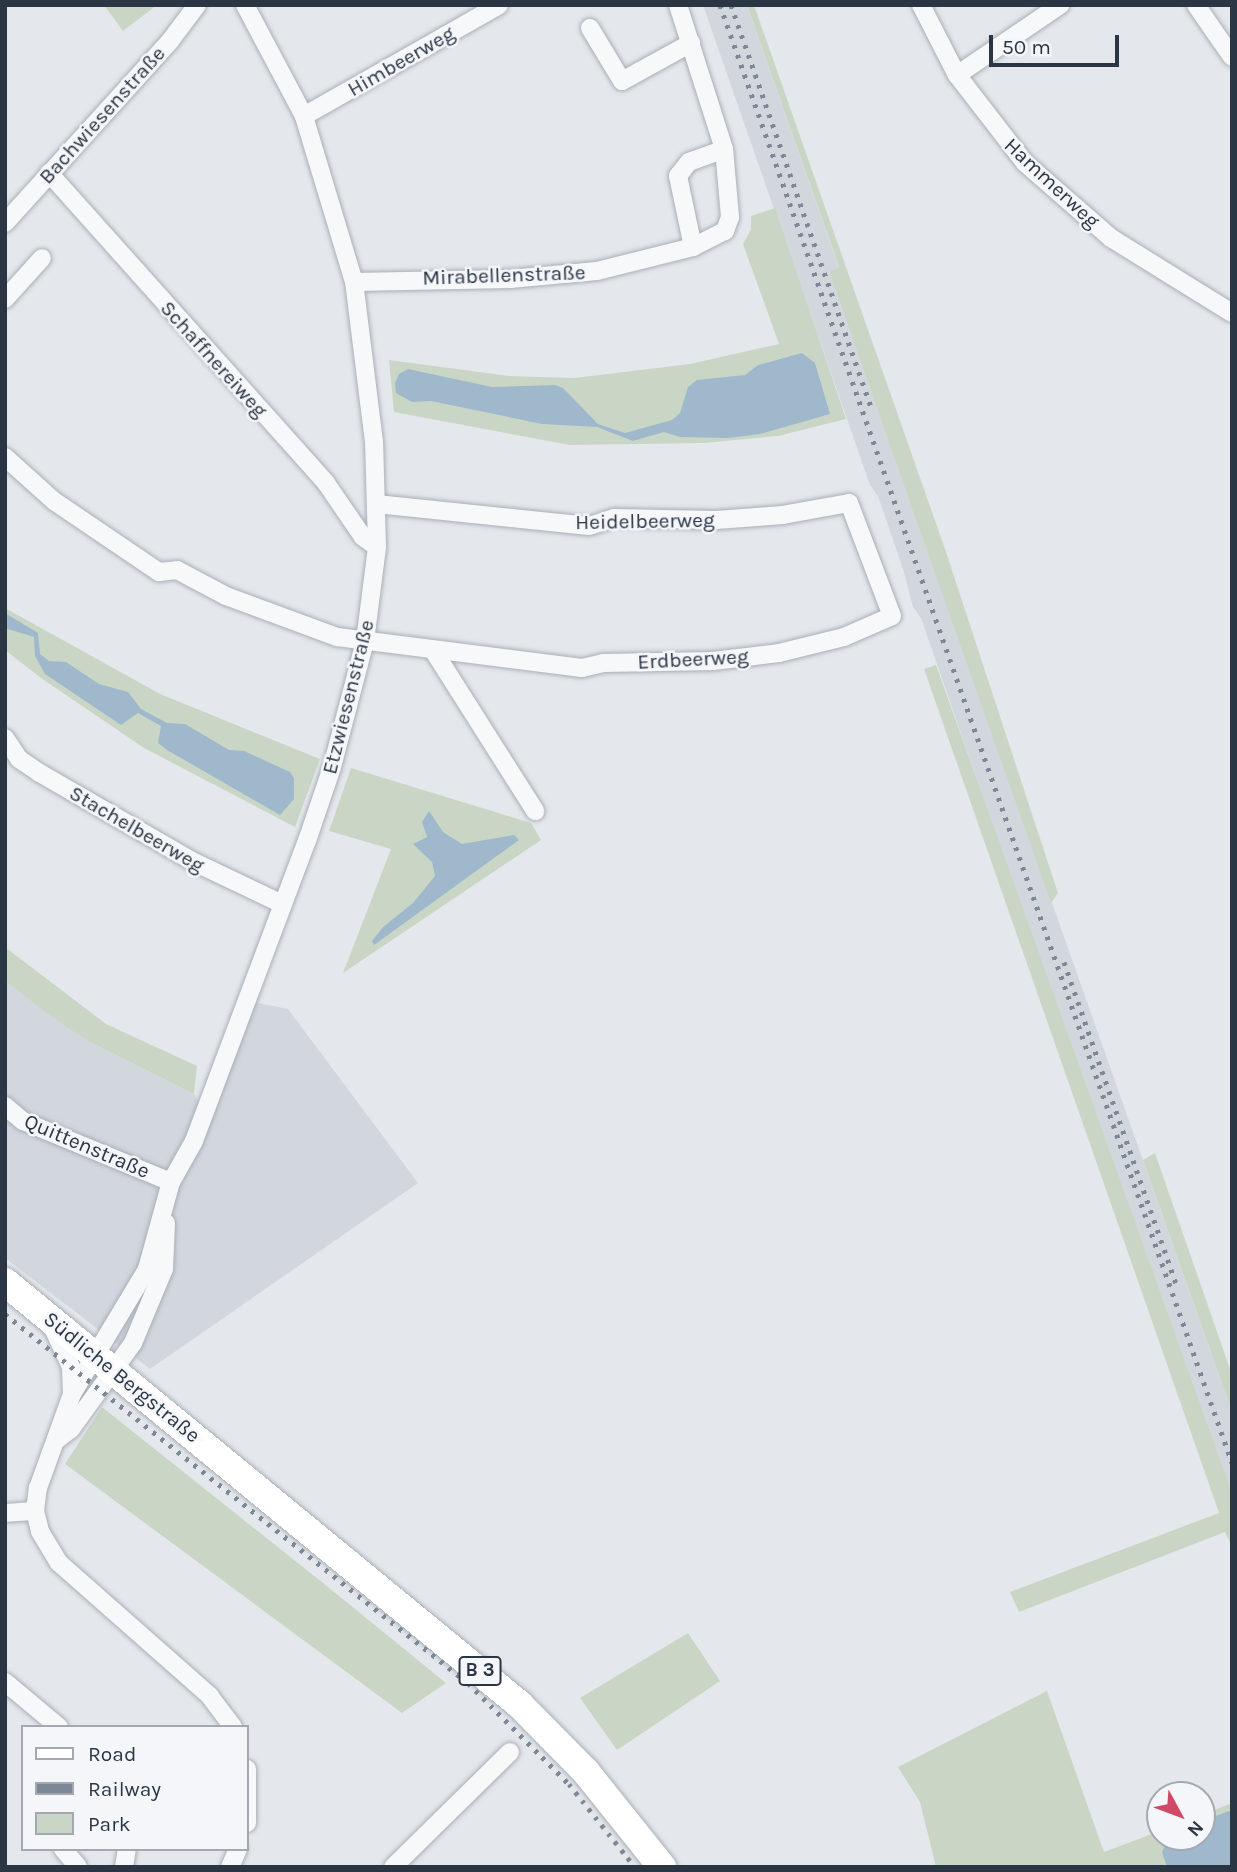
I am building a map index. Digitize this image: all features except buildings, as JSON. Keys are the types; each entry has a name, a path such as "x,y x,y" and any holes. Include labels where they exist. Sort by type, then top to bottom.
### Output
{"main road":[{"name":"Südliche Bergstraße","path":"5,1282 519,1704 586,1772 662,1867"}],"street":[{"name":"Bachwiesenstraße","path":"5,223 170,41 197,5"},
{"name":"Etzwiesenstraße","path":"106,1363 133,1343 164,1269 168,1240 165,1213 172,1182 194,1141 332,767 365,641 377,547 372,415 354,282 304,116 245,5"},
{"name":"Himbeerweg","path":"304,116 499,5"},
{"path":"678,5 724,149 689,162 678,176 693,247"},
{"name":"Hammerweg","path":"921,5 957,75 1025,163 1111,237 1232,313"},
{"path":"957,75 1060,5"},
{"path":"1196,5 1232,57"},
{"path":"590,28 622,81 691,43"},
{"name":"Mirabellenstraße","path":"354,282 537,278 597,271 693,247 715,239 730,223 724,149"},
{"name":"Schaffnereiweg","path":"49,173 326,483 363,537 377,547"},
{"path":"5,299 41,258"},
{"name":"Erdbeerweg","path":"5,457 54,501 159,572 177,570 280,618 337,637 582,668 604,663 713,661 779,653 844,637 892,616 873,564"},
{"name":"Heidelbeerweg","path":"376,504 589,526 614,518 716,520 783,515 849,503 873,564"},
{"path":"433,649 535,811"},
{"name":"Stachelbeerweg","path":"5,738 19,759 38,772 192,861 282,904"},
{"name":"Quittenstraße","path":"5,1106 23,1121 172,1182"},
{"path":"48,1316 72,1367 72,1394 58,1439 38,1488 35,1511 40,1531 59,1563 209,1696 231,1725"},
{"path":"72,1394 106,1363"},
{"path":"58,1439 106,1363"},
{"path":"5,1513 35,1511"},
{"path":"5,1682 57,1725"},
{"path":"393,1867 510,1752"},
{"path":"65,1851 78,1867"},
{"path":"230,1867 237,1851"}],"shaded area":[{"path":"703,5 747,5 839,268 829,272 1232,1412 1232,1493 1066,1037 921,618 913,607 878,496 870,485"},
{"path":"5,981 86,1040 194,1094 201,1105 242,1000 288,1009 418,1183 150,1369 5,1258"}],"green space":[{"path":"104,5 157,5 123,31"},
{"path":"747,5 754,5 945,549 1058,893 1051,903 829,272 839,267"},
{"path":"775,208 846,419 778,436 705,443 570,445 394,412 389,360 509,376 574,378 690,364 779,344 743,244 751,229 751,216"},
{"path":"5,608 160,694 320,759 295,827 144,748 41,678 5,650"},
{"path":"936,665 1232,1493 1232,1546 1225,1532 1019,1612 1010,1592 1219,1513 924,669"},
{"path":"351,768 531,823 541,840 343,973 391,849 329,831"},
{"path":"5,947 106,1024 197,1066 194,1094 86,1040 5,981"},
{"path":"1155,1153 1232,1375 1232,1412 1143,1160"},
{"path":"102,1407 446,1683 402,1713 65,1464"},
{"path":"688,1633 720,1681 617,1750 580,1698"},
{"path":"1047,1691 1104,1852 1146,1836 1146,1851 1216,1851 1216,1809 1232,1803 1232,1867 936,1867 920,1802 898,1767"}],"water":[{"path":"802,353 815,363 830,414 760,434 728,438 680,437 664,432 633,441 597,427 542,424 431,401 412,402 396,393 395,383 399,374 408,369 492,387 555,385 563,388 598,424 625,433 672,420 680,413 688,387 697,380 745,375 758,365"},
{"path":"5,613 38,633 40,654 49,661 66,662 99,684 128,692 141,709 167,723 185,724 229,750 244,751 290,772 294,778 294,799 280,815 167,750 158,743 161,726 138,713 121,725 45,674 35,656 34,637 5,628"},
{"path":"429,811 443,832 462,844 514,835 519,840 374,945 372,941 383,927 413,903 435,876 432,862 413,844 427,837 422,822"},
{"path":"1232,1810 1232,1867 1167,1867 1162,1851 1216,1851 1216,1816"}],"railway":[{"path":"720,5 1232,1463"},
{"path":"731,5 872,410"},
{"path":"1064,962 1177,1286"},
{"path":"5,1314 468,1683 569,1784 635,1867"}]}
